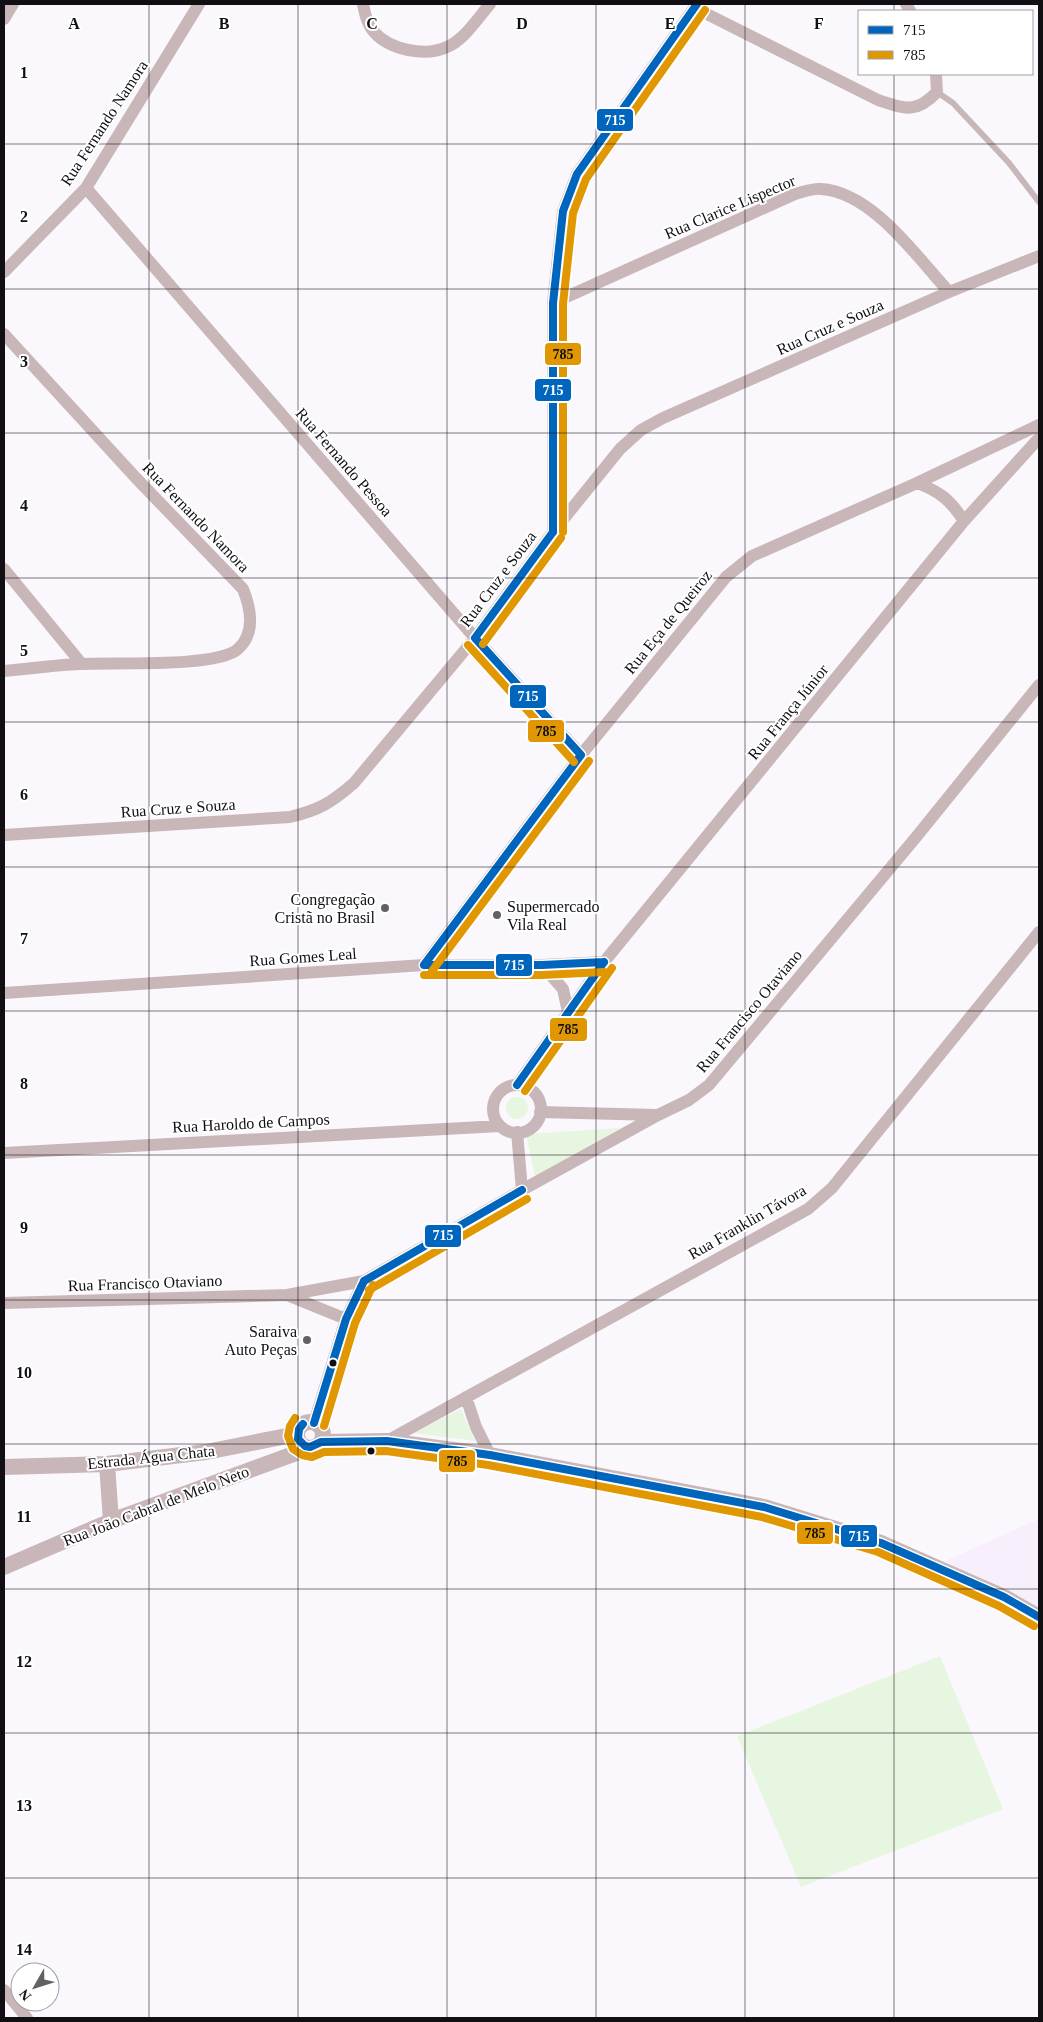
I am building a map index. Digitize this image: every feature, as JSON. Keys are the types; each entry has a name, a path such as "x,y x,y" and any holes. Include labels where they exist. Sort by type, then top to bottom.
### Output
{"street":[{"path":"4,19 13,4"},
{"name":"Rua Fernando Namora","path":"4,272 86,188 199,4"},
{"path":"363,4 366,20 386,42 416,51 446,47 460,39 490,4"},
{"path":"553,532 553,304 563,210 577,174 696,6 878,100 897,106 919,107 927,103 937,92 936,75"},
{"name":"Rua Fernando Pessoa","path":"86,188 475,638 581,755"},
{"name":"Rua Clarice Lispector","path":"553,304 795,194 820,188 844,194 865,206 890,226 949,292"},
{"name":"Rua Cruz e Souza","path":"4,836 290,817 314,811 334,800 354,783 475,638 553,532 620,449 641,430 663,418 949,292 1039,256"},
{"name":"Rua Fernando Namora","path":"4,334 136,478 243,589 250,608 251,625 238,650 224,657 192,661 81,664 4,671"},
{"name":"Rua Eça de Queiroz","path":"424,965 581,755 726,576 752,556 917,483 1039,425"},
{"name":"Rua França Júnior","path":"517,1085 604,962 964,521 1039,438"},
{"path":"917,483 933,489 946,497 964,521"},
{"path":"4,569 81,664"},
{"name":"Rua Francisco Otaviano","path":"4,1303 287,1295 364,1281 522,1190 658,1115 689,1100 709,1085 1039,685"},
{"name":"Rua Franklin Távora","path":"387,1441 808,1209 832,1188 1039,932"},
{"name":"Rua Gomes Leal","path":"4,993 424,965 542,965 604,962"},
{"path":"542,965 563,989 568,1012"},
{"path":"517,1085 526,1087 538,1098 540,1112 534,1125 528,1130 517,1132 506,1130 500,1126 495,1120 493,1112 496,1096 502,1090 517,1085"},
{"path":"540,1112 658,1115"},
{"name":"Rua Haroldo de Campos","path":"4,1153 500,1126"},
{"path":"517,1132 522,1190"},
{"path":"316,1435 346,1319 364,1281"},
{"name":"Rua Francisco Otaviano","path":"287,1295 346,1319"},
{"path":"466,1397 476,1427 490,1455"},
{"name":"Estrada Água Chata","path":"4,1467 107,1464 206,1452 297,1434 302,1445 316,1435"},
{"name":"Rua João Cabral de Melo Neto","path":"4,1567 316,1435 366,1441 387,1441 490,1455 764,1507 881,1543 1004,1597 1039,1617"},
{"path":"107,1464 111,1521"},
{"path":"4,1990 27,2018"}],"lane":[{"path":"937,92 952,103 1009,163 1039,202"}],"shaded area":[{"path":"1039,1519 1039,1611 945,1561"}],"green space":[{"path":"517,1097 527,1104 528,1108 521,1118 517,1119 507,1112 506,1108 513,1098"},
{"path":"621,1128 535,1177 526,1134"},
{"path":"461,1409 475,1441 413,1433"},
{"path":"940,1656 1003,1809 801,1887 737,1736"}],"transit line":[{"name":"715","path":"553,532 553,303 563,211 577,174 697,4"},
{"name":"785","path":"563,532 563,304 573,213 586,179 705,10"},
{"name":"715","path":"475,638 553,532"},
{"name":"785","path":"483,644 561,538"},
{"name":"715","path":"475,638 581,755"},
{"name":"785","path":"468,645 574,762"},
{"name":"715","path":"424,965 581,755"},
{"name":"785","path":"432,971 589,761"},
{"name":"715","path":"424,965 542,965 604,962"},
{"name":"715","path":"517,1085 604,962"},
{"name":"785","path":"525,1091 612,968"},
{"name":"785","path":"424,975 542,975 604,972"},
{"name":"715","path":"364,1281 522,1190"},
{"name":"785","path":"369,1290 527,1199"},
{"name":"715","path":"314,1423 346,1319 364,1281"},
{"name":"785","path":"324,1426 355,1323 373,1285"},
{"name":"785","path":"295,1418 290,1426 288,1436 293,1449 302,1455 312,1457 324,1452 386,1451 488,1465 762,1517 878,1552 999,1606 1034,1626"},
{"name":"715","path":"303,1424 299,1429 298,1439 305,1446 310,1447 321,1442 387,1441 490,1455 764,1507 881,1543 1004,1597 1039,1617"}],"place":[{"name":"Congregação Cristã no Brasil","path":"385,908"},
{"name":"Supermercado Vila Real","path":"497,915"},
{"name":"Saraiva Auto Peças","path":"307,1340"}]}
